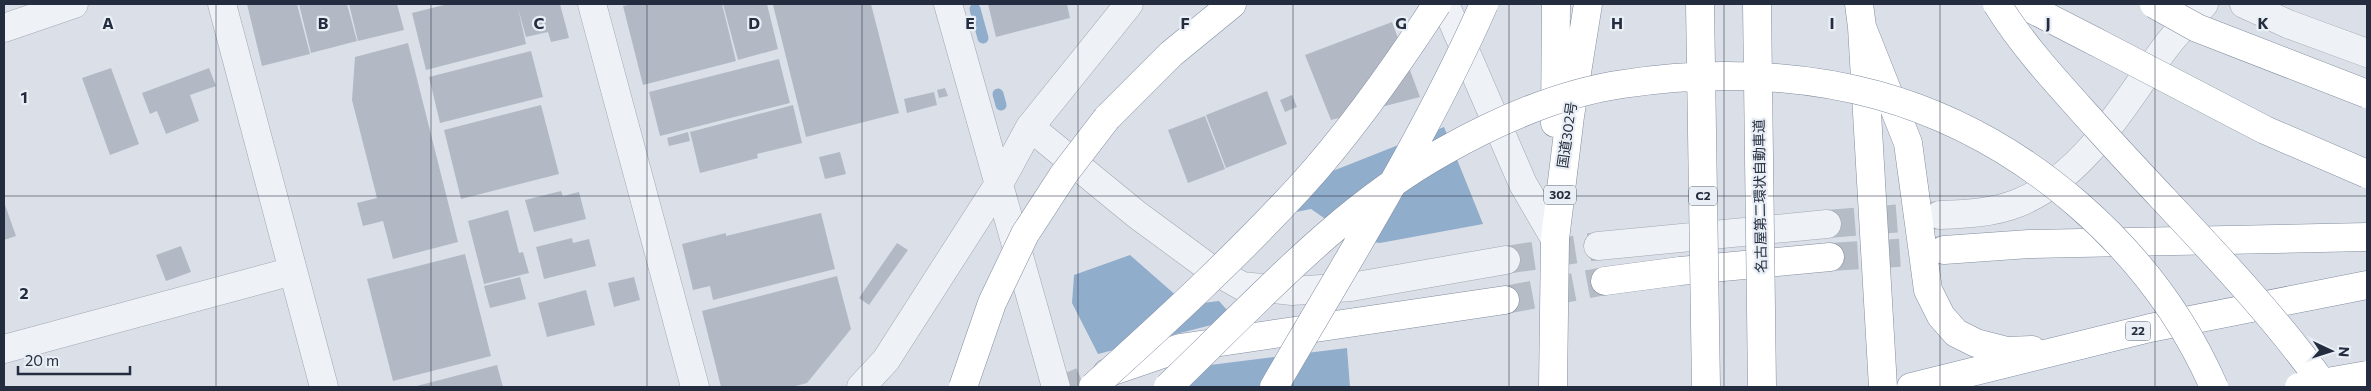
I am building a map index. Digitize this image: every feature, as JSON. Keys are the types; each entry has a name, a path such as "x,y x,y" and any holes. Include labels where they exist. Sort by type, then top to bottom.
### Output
{"highway":[{"path":"963,387 992,303 1025,234 1064,174 1107,118 1171,54 1232,4"},
{"path":"1077,385 1222,266 1301,186 1361,113 1437,4"},
{"path":"1274,387 1442,96 1484,4"},
{"path":"1555,239 1556,4"},
{"name":"国道302号","path":"1553,387 1555,239 1570,116 1588,4"},
{"name":"C2","path":"1700,4 1706,387"},
{"name":"名古屋第二環状自動車道","path":"1757,4 1762,387"},
{"path":"1997,4 2052,77 2243,285 2295,346 2325,387"},
{"path":"2022,4 2265,130 2367,174"},
{"path":"2154,4 2197,28 2367,94"},
{"path":"1861,15 1908,143 1928,290 1941,316 1956,333 1976,343 2007,351 2075,348"},
{"path":"1861,15 1883,387"},
{"path":"1168,387 1330,233 1382,190 1443,151 1509,118 1564,98 1620,84 1679,77 1749,77 1814,82 1877,95 1937,116 1993,144 2045,178 2094,219 2137,264 2173,311 2202,358 2214,387"},
{"path":"1944,250 2029,244 2367,237"},
{"path":"1605,281 1830,257"},
{"name":"22","path":"1911,387 2150,328 2367,286"},
{"path":"1077,385 1180,348 1505,300"},
{"path":"2299,387 2367,375"}],"street":[{"path":"4,28 74,4"},
{"path":"222,4 324,387"},
{"path":"592,4 695,387"},
{"path":"948,4 1000,182 1077,385"},
{"path":"861,387 886,360 1000,182 1030,127 1130,4"},
{"path":"1445,4 1523,184 1555,239"},
{"path":"1940,214 1970,214 1996,210 2019,202 2064,174 2086,154 2126,105 2169,43 2204,4"},
{"path":"2244,4 2289,14 2367,53"},
{"path":"1030,127 1136,214 1208,267 1242,286 1292,291 1351,287 1506,260"},
{"path":"1598,246 1826,224"},
{"path":"4,349 293,270"}],"water":[{"path":"1444,127 1483,224 1380,243 1356,240 1311,209 1291,213 1282,191"},
{"path":"1130,255 1187,305 1219,301 1235,319 1098,354 1072,303 1074,275"},
{"path":"1347,348 1350,387 1189,387 1186,368"}],"building":[{"path":"247,4 297,4 310,54 262,66"},
{"path":"299,4 347,4 357,41 311,53"},
{"path":"349,4 397,4 404,30 358,41"},
{"path":"448,4 560,4 569,38 551,42 548,32 526,37 518,8 526,44 426,70 412,13"},
{"path":"634,4 722,4 736,61 643,85 623,6"},
{"path":"723,4 767,4 778,49 738,60"},
{"path":"871,4 899,113 806,137 773,5"},
{"path":"988,4 1067,4 1070,18 996,37"},
{"path":"1392,22 1420,97 1331,120 1305,55"},
{"path":"408,43 458,242 393,259 383,221 363,226 357,203 377,198 352,100 355,57"},
{"path":"531,51 543,97 440,123 429,77"},
{"path":"779,59 790,103 660,136 649,92"},
{"path":"111,68 139,144 110,155 82,78"},
{"path":"209,68 216,86 190,95 199,121 166,134 157,111 150,114 142,93"},
{"path":"945,88 948,96 939,98 937,90"},
{"path":"1267,91 1287,144 1226,168 1206,115"},
{"path":"934,92 937,105 907,113 904,99"},
{"path":"1292,95 1297,107 1285,112 1280,100"},
{"path":"541,105 559,174 461,199 444,130"},
{"path":"793,105 802,143 757,154 758,158 700,173 690,132"},
{"path":"1205,116 1225,169 1188,183 1168,130"},
{"path":"688,132 690,141 669,146 667,138"},
{"path":"840,152 846,174 825,179 819,157"},
{"path":"561,191 563,196 579,192 586,219 534,232 525,200"},
{"path":"4,202 16,236 4,240"},
{"path":"508,210 519,253 523,252 529,273 484,284 468,221"},
{"path":"821,213 835,269 713,300 710,286 693,290 682,244 726,233 726,236"},
{"path":"572,238 573,243 589,239 596,266 544,279 536,247"},
{"path":"897,243 908,250 869,305 859,298"},
{"path":"181,246 191,272 166,281 156,255"},
{"path":"465,254 491,356 393,381 367,279"},
{"path":"837,276 851,329 807,383 792,387 721,387 702,311"},
{"path":"520,277 526,299 490,308 484,286"},
{"path":"634,277 640,300 614,307 608,283"},
{"path":"586,290 595,325 547,337 538,303"},
{"path":"497,365 503,387 413,387"}],"waterway":[{"path":"975,9 983,38"},
{"path":"998,94 1001,105"}],"tunnel":[{"path":"1827,224 1940,215"},
{"path":"1506,260 1598,246"},
{"path":"1830,257 1944,250"},
{"path":"1505,300 1605,281"},
{"path":"1068,387 1082,381"}]}
